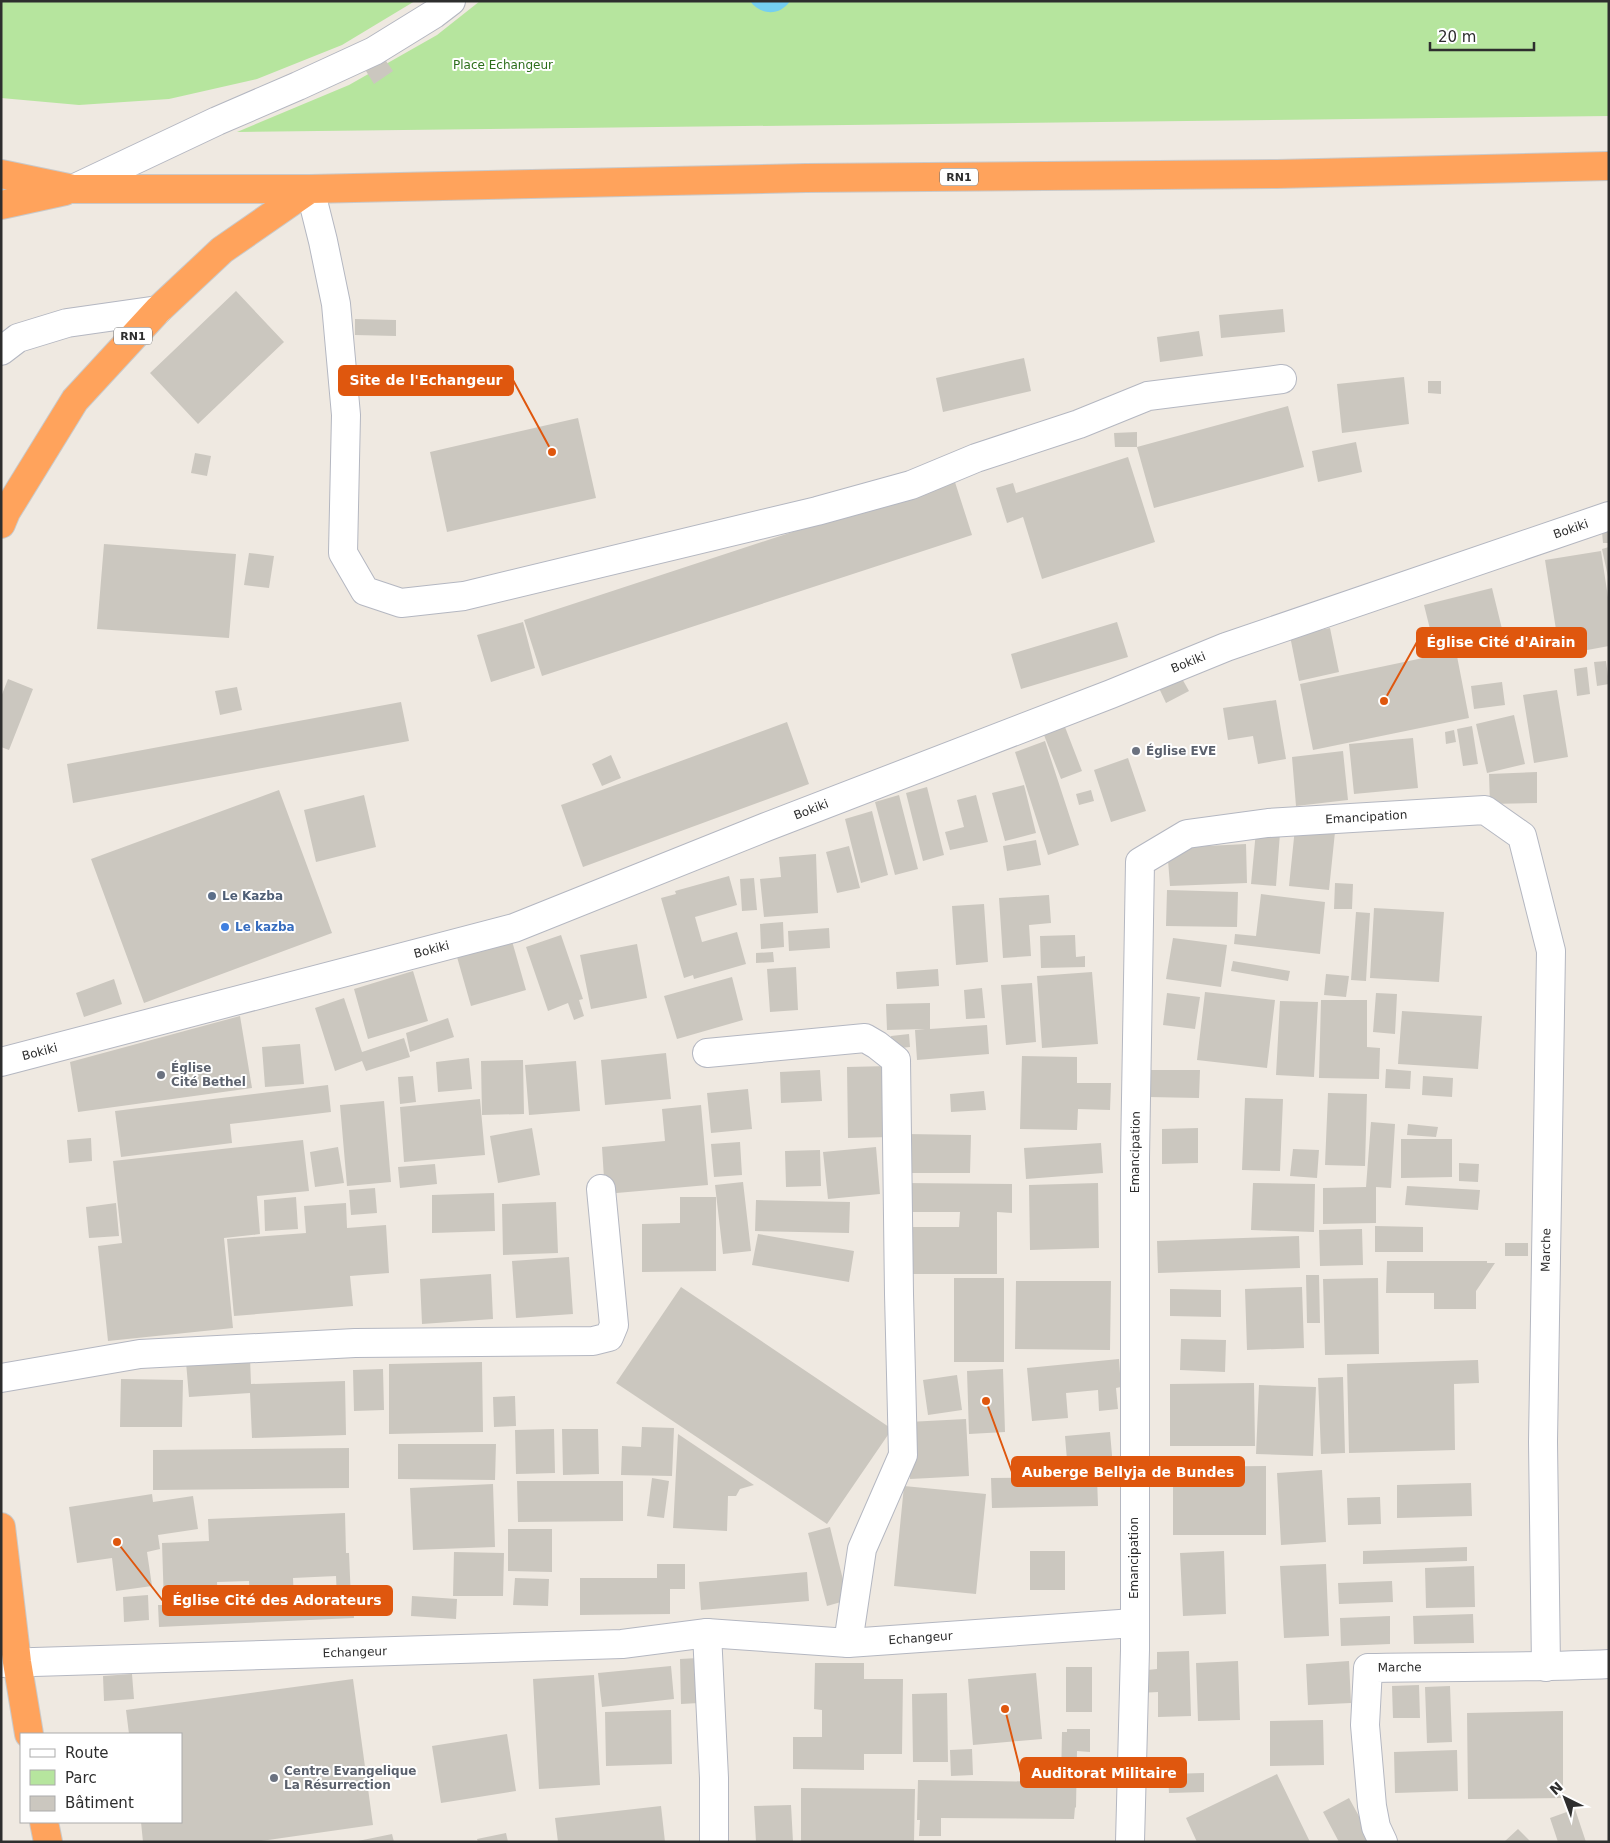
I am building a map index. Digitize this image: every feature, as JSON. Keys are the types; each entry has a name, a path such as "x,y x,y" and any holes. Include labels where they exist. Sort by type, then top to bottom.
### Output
{"highway":[{"name":"RN1","path":"1,524 6,512 75,400 158,310 222,250 310,189 806,178 1607,171"},
{"path":"1,174 74,189 310,189"},
{"path":"1,205 74,189"},
{"path":"1,1526 9,1663 29,1733"},
{"path":"44,1823 48,1842"}],"street":[{"path":"74,189 217,120 374,51 434,14 451,1"},
{"path":"310,189 336,304 346,416 342,553 365,591 401,603 464,596 827,508 911,484 976,458 1079,424 1148,396 1282,379"},
{"path":"1,351 18,338 67,323 158,310"},
{"name":"Bokiki","path":"1,1062 514,928 766,827 1226,648 1609,516"},
{"name":"Emancipation","path":"1130,1842 1134,1623 1135,1158 1140,862 1187,834 1268,823 1485,810 1522,836"},
{"name":"Marche","path":"1522,836 1551,951 1543,1442 1546,1667"},
{"path":"707,1053 865,1038 896,1060 903,1455 862,1549 848,1642"},
{"path":"1,1378 140,1354 355,1343 593,1341 609,1337 614,1325 601,1189"},
{"name":"Echangeur","path":"9,1663 622,1644 707,1633 848,1642 1134,1623"},
{"path":"707,1633 714,1842"},
{"name":"Marche","path":"1382,1842 1376,1827 1372,1806 1365,1734 1368,1668 1546,1667 1609,1664"}],"green space":[{"path":"1,1 415,1 342,45 257,79 169,99 79,105 1,98"},
{"name":"Place Echangeur","path":"480,1 1609,1 1609,116 237,132 349,85 437,35"}],"water":[{"path":"750,1 790,1 776,12 765,12 754,6"}],"building":[{"path":"384,58 393,71 374,84 366,71"},
{"path":"236,291 284,342 198,424 150,373"},
{"path":"1283,309 1285,332 1221,338 1219,315"},
{"path":"355,319 396,320 396,336 355,335"},
{"path":"1199,331 1203,356 1160,362 1157,337"},
{"path":"1024,358 1031,391 943,412 936,378"},
{"path":"1404,377 1409,424 1342,433 1337,384"},
{"path":"1428,381 1441,381 1441,394 1428,393"},
{"path":"1288,406 1304,467 1154,508 1137,447"},
{"path":"578,418 596,498 447,532 430,452"},
{"path":"1137,432 1137,447 1115,447 1114,433"},
{"path":"1356,442 1362,472 1318,482 1312,451"},
{"path":"195,453 211,456 207,476 191,473"},
{"path":"1128,457 1155,542 1042,579 1023,517 1007,523 996,488 1013,483 1016,493"},
{"path":"954,479 972,535 542,676 524,620"},
{"path":"1609,531 1609,543 1603,543 1602,532"},
{"path":"104,544 236,554 229,638 97,629"},
{"path":"1609,547 1609,577 1608,577 1602,549"},
{"path":"1601,551 1609,604 1609,646 1560,655 1545,560"},
{"path":"249,553 274,556 269,588 244,585"},
{"path":"1492,588 1502,629 1434,645 1424,605"},
{"path":"523,622 535,668 491,682 477,635"},
{"path":"1117,622 1128,657 1021,689 1011,654"},
{"path":"1330,628 1339,672 1299,681 1290,636"},
{"path":"1456,651 1469,718 1313,750 1300,684"},
{"path":"1606,661 1609,684 1597,686 1594,662"},
{"path":"1587,667 1590,694 1577,696 1574,669"},
{"path":"1180,675 1189,691 1166,703 1158,686"},
{"path":"8,679 33,689 9,750 1,747 1,697"},
{"path":"1502,682 1505,705 1474,709 1471,686"},
{"path":"237,687 242,710 220,715 215,691"},
{"path":"1557,690 1568,757 1534,763 1523,695"},
{"path":"1276,700 1286,759 1258,764 1253,736 1228,740 1223,708"},
{"path":"401,702 409,741 73,803 67,764"},
{"path":"1514,715 1525,764 1487,773 1476,724"},
{"path":"787,722 809,784 583,867 561,805"},
{"path":"1472,726 1478,764 1463,766 1457,729"},
{"path":"1065,727 1082,771 1061,779 1044,735"},
{"path":"1454,730 1456,742 1446,744 1445,732"},
{"path":"1413,738 1418,788 1354,794 1349,744"},
{"path":"1045,741 1079,845 1048,855 1015,752"},
{"path":"1343,751 1348,800 1296,806 1292,757"},
{"path":"611,755 621,778 602,786 592,764"},
{"path":"1128,758 1146,811 1111,822 1094,770"},
{"path":"1537,772 1537,803 1490,804 1489,774"},
{"path":"1024,785 1036,833 1005,841 992,793"},
{"path":"927,787 944,855 923,861 906,793"},
{"name":"Le Kazba","path":"279,790 332,933 144,1003 91,859"},
{"path":"1091,790 1094,801 1079,805 1076,794"},
{"path":"364,795 376,847 316,862 304,810"},
{"path":"899,795 918,869 895,875 875,802"},
{"path":"976,795 988,842 950,850 945,832 964,827 957,800"},
{"path":"872,811 888,875 861,883 845,819"},
{"path":"1295,828 1335,832 1329,890 1289,886"},
{"path":"1256,831 1280,833 1276,886 1251,884"},
{"path":"1036,840 1041,865 1007,871 1003,846"},
{"path":"1246,844 1247,883 1170,886 1168,860 1187,847"},
{"path":"849,846 860,888 837,893 826,852"},
{"path":"816,854 818,913 764,917 760,879 781,877 779,857"},
{"path":"729,876 737,905 695,917 702,942 737,932 746,964 694,979 693,975 684,978 661,898 676,894 675,891"},
{"path":"754,878 757,910 742,911 740,879"},
{"path":"1335,883 1353,884 1352,909 1334,909"},
{"path":"1167,890 1238,892 1237,927 1166,926"},
{"path":"1261,894 1325,902 1320,954 1234,944 1235,934 1256,936"},
{"path":"1049,895 1051,923 1029,925 1031,956 1003,958 999,898"},
{"path":"984,904 988,962 956,965 952,906"},
{"path":"1374,908 1444,912 1439,982 1370,978"},
{"path":"1356,912 1370,913 1366,981 1351,980"},
{"path":"783,922 784,947 761,949 760,924"},
{"path":"829,928 830,948 789,951 788,931"},
{"path":"561,935 583,999 579,1000 584,1016 574,1020 568,1003 548,1011 526,947"},
{"path":"1075,935 1076,957 1085,956 1085,967 1041,968 1040,936"},
{"path":"1173,938 1227,945 1221,987 1166,979"},
{"path":"512,941 526,990 471,1006 457,957"},
{"path":"637,944 647,998 591,1009 580,955"},
{"path":"773,952 774,962 756,963 756,953"},
{"path":"1233,961 1290,971 1288,981 1231,971"},
{"path":"796,967 798,1010 770,1012 767,969"},
{"path":"938,969 939,986 897,989 896,972"},
{"path":"413,971 428,1021 368,1039 354,989"},
{"path":"1092,972 1098,1044 1042,1048 1037,976"},
{"path":"1326,974 1349,976 1346,997 1324,995"},
{"path":"732,977 743,1020 677,1039 664,996"},
{"path":"114,979 122,1004 84,1017 76,993"},
{"path":"1032,983 1036,1042 1006,1045 1001,985"},
{"path":"982,988 985,1018 966,1019 964,990"},
{"path":"1205,992 1275,1000 1267,1068 1197,1060"},
{"path":"1167,993 1200,997 1195,1029 1163,1025"},
{"path":"1376,993 1397,994 1395,1034 1373,1032"},
{"path":"344,998 362,1052 404,1038 410,1057 366,1071 362,1061 335,1071 315,1008"},
{"path":"1321,1000 1367,1000 1367,1047 1380,1048 1379,1079 1319,1078"},
{"path":"1280,1001 1318,1002 1314,1077 1276,1075"},
{"path":"930,1003 930,1029 987,1025 989,1054 917,1060 915,1030 925,1029 887,1030 886,1004"},
{"path":"1402,1011 1482,1016 1478,1069 1398,1064"},
{"name":"Église Cité Bethel","path":"240,1016 252,1088 78,1112 70,1062"},
{"path":"448,1018 454,1037 410,1052 406,1033"},
{"path":"909,1034 910,1047 892,1049 891,1036"},
{"path":"300,1044 304,1084 265,1087 262,1047"},
{"path":"666,1053 671,1099 605,1105 601,1060"},
{"path":"1022,1056 1077,1057 1077,1083 1111,1083 1110,1110 1078,1109 1077,1130 1020,1129"},
{"path":"469,1058 472,1089 438,1092 436,1062"},
{"path":"523,1060 524,1114 482,1115 481,1061"},
{"path":"576,1061 580,1111 529,1115 525,1065"},
{"path":"890,1066 891,1137 848,1138 847,1067"},
{"path":"1386,1069 1411,1071 1410,1089 1385,1088"},
{"path":"820,1070 822,1101 781,1103 780,1072"},
{"path":"1150,1070 1200,1070 1199,1098 1149,1097"},
{"path":"413,1076 416,1102 400,1104 398,1077"},
{"path":"1423,1076 1453,1078 1452,1097 1422,1095"},
{"path":"328,1085 331,1112 230,1124 232,1143 121,1157 115,1111"},
{"path":"748,1089 752,1129 711,1133 707,1093"},
{"path":"984,1091 986,1110 951,1112 950,1094"},
{"path":"1328,1093 1367,1094 1365,1166 1325,1165"},
{"path":"1245,1098 1283,1099 1280,1171 1242,1170"},
{"path":"480,1099 485,1155 404,1162 400,1107"},
{"path":"384,1101 391,1182 347,1186 340,1105"},
{"path":"701,1105 708,1185 605,1194 602,1147 665,1141 662,1109"},
{"path":"1371,1122 1395,1124 1391,1188 1376,1187 1376,1223 1323,1224 1323,1188 1366,1187"},
{"path":"1408,1124 1438,1127 1436,1137 1407,1135"},
{"path":"532,1128 540,1175 498,1183 490,1136"},
{"path":"1198,1128 1198,1163 1162,1164 1162,1129"},
{"path":"906,1134 971,1135 970,1173 906,1173"},
{"path":"91,1138 92,1161 69,1163 67,1140"},
{"path":"1401,1139 1452,1139 1452,1177 1401,1178"},
{"path":"303,1140 309,1191 257,1196 260,1234 224,1238 233,1328 108,1341 98,1246 122,1243 113,1161"},
{"path":"740,1142 742,1175 714,1177 711,1144"},
{"path":"1101,1143 1103,1173 1026,1179 1024,1148"},
{"path":"338,1147 344,1183 315,1187 310,1152"},
{"path":"876,1147 880,1194 828,1199 823,1152"},
{"path":"1293,1149 1319,1150 1317,1178 1290,1176"},
{"path":"820,1150 821,1186 786,1187 785,1151"},
{"path":"1459,1163 1479,1164 1478,1182 1459,1181"},
{"path":"435,1164 437,1184 400,1188 398,1167"},
{"path":"743,1182 751,1251 723,1254 715,1185"},
{"path":"905,1183 1012,1184 1012,1213 997,1212 997,1274 911,1274 912,1227 959,1227 960,1212 904,1212"},
{"path":"1098,1183 1099,1248 1030,1250 1029,1185"},
{"path":"1253,1183 1315,1184 1314,1232 1251,1230"},
{"path":"1407,1186 1480,1190 1478,1210 1405,1205"},
{"path":"375,1188 377,1213 351,1215 349,1190"},
{"path":"494,1193 495,1231 432,1233 432,1195"},
{"path":"296,1197 298,1229 265,1231 264,1200"},
{"path":"680,1197 716,1197 716,1271 642,1272 642,1224 680,1223"},
{"path":"756,1200 850,1202 849,1233 755,1231"},
{"path":"556,1202 558,1253 503,1255 502,1204"},
{"path":"116,1203 119,1236 89,1238 86,1207"},
{"path":"346,1203 347,1228 386,1225 389,1273 350,1276 353,1306 234,1316 227,1239 306,1233 304,1206"},
{"path":"1375,1226 1423,1227 1423,1252 1375,1252"},
{"path":"1362,1229 1363,1265 1320,1266 1319,1230"},
{"path":"758,1234 854,1251 849,1282 752,1265"},
{"path":"1299,1236 1300,1268 1158,1273 1157,1241"},
{"path":"1505,1243 1528,1243 1528,1256 1505,1256"},
{"path":"569,1257 573,1314 516,1318 512,1261"},
{"path":"1387,1261 1487,1261 1487,1263 1495,1263 1476,1291 1476,1309 1434,1309 1434,1293 1386,1293"},
{"path":"491,1274 493,1319 422,1324 420,1279"},
{"path":"1306,1275 1319,1275 1320,1323 1307,1323"},
{"path":"954,1278 1004,1278 1004,1362 954,1362"},
{"path":"1378,1278 1379,1354 1325,1355 1323,1279"},
{"path":"1016,1281 1111,1281 1110,1350 1015,1349"},
{"path":"681,1287 892,1429 827,1524 616,1383"},
{"path":"1302,1287 1304,1348 1247,1350 1245,1289"},
{"path":"1170,1289 1221,1290 1221,1317 1170,1316"},
{"path":"1181,1339 1226,1340 1225,1372 1180,1370"},
{"path":"250,1358 251,1384 345,1381 346,1435 252,1438 250,1393 189,1397 186,1362"},
{"path":"1119,1359 1121,1387 1116,1388 1118,1409 1099,1411 1098,1390 1066,1393 1068,1418 1032,1421 1027,1368"},
{"path":"1478,1360 1479,1383 1454,1384 1455,1450 1349,1453 1347,1364"},
{"path":"482,1362 483,1432 389,1434 389,1364"},
{"path":"383,1369 384,1410 354,1411 353,1370"},
{"path":"1003,1369 1005,1432 969,1434 967,1371"},
{"path":"957,1375 962,1410 928,1415 923,1380"},
{"path":"1343,1377 1345,1453 1321,1454 1318,1378"},
{"path":"121,1379 183,1380 182,1427 120,1427"},
{"path":"1254,1383 1255,1446 1170,1446 1170,1384"},
{"path":"1259,1385 1316,1387 1313,1456 1256,1454"},
{"path":"515,1396 516,1426 494,1427 493,1397"},
{"path":"966,1419 969,1476 910,1479 908,1422"},
{"path":"642,1427 674,1428 672,1476 621,1475 622,1446 641,1447"},
{"path":"554,1429 555,1473 516,1474 515,1430"},
{"path":"562,1429 598,1429 599,1474 563,1475"},
{"path":"1110,1432 1113,1467 1068,1472 1065,1436"},
{"path":"678,1434 754,1485 740,1489 736,1496 728,1496 727,1531 673,1528"},
{"path":"398,1444 496,1444 495,1480 398,1479"},
{"path":"349,1448 349,1488 153,1490 153,1450"},
{"path":"1266,1466 1266,1535 1173,1535 1173,1467"},
{"path":"1322,1470 1326,1542 1281,1545 1277,1473"},
{"path":"1097,1477 1098,1506 992,1508 991,1478"},
{"path":"652,1478 669,1481 664,1518 647,1516"},
{"path":"517,1481 623,1481 623,1521 518,1522"},
{"path":"1471,1483 1472,1516 1397,1518 1397,1485"},
{"path":"493,1484 495,1547 413,1550 410,1488"},
{"path":"904,1486 986,1494 976,1594 894,1586"},
{"path":"152,1494 153,1502 193,1496 198,1529 158,1535 160,1549 147,1552 152,1586 116,1591 112,1558 77,1563 69,1507"},
{"path":"1380,1497 1381,1524 1348,1525 1347,1498"},
{"path":"345,1513 346,1553 349,1553 351,1600 353,1599 354,1618 159,1627 158,1605 164,1605 162,1543 209,1541 208,1519","holes":["336,1576 337,1599 294,1601 293,1578","249,1581 250,1603 218,1604 217,1582"]},
{"path":"830,1527 848,1600 827,1606 808,1533"},
{"path":"508,1529 552,1529 552,1572 508,1571"},
{"path":"1467,1547 1467,1561 1363,1564 1363,1551"},
{"path":"1030,1551 1065,1551 1065,1590 1030,1590"},
{"path":"1224,1551 1226,1614 1183,1616 1180,1553"},
{"path":"454,1552 504,1553 503,1596 453,1596"},
{"path":"657,1564 685,1564 685,1589 670,1589 670,1614 580,1615 580,1578 657,1578"},
{"path":"1326,1564 1329,1636 1284,1638 1280,1566"},
{"path":"1474,1566 1475,1607 1426,1608 1425,1568"},
{"path":"807,1572 809,1601 701,1610 699,1582"},
{"path":"515,1578 549,1579 548,1606 513,1605"},
{"path":"1392,1581 1393,1602 1339,1604 1338,1583"},
{"path":"148,1595 149,1620 124,1622 123,1597"},
{"path":"412,1596 457,1599 456,1619 411,1616"},
{"path":"1473,1614 1474,1643 1414,1644 1413,1616"},
{"path":"1390,1616 1390,1644 1341,1646 1340,1618"},
{"path":"1189,1651 1191,1716 1158,1717 1158,1692 1139,1693 1138,1671 1157,1669 1157,1652"},
{"path":"698,1658 699,1703 681,1704 680,1659"},
{"path":"1238,1661 1240,1720 1198,1721 1196,1663"},
{"path":"1349,1661 1351,1703 1308,1705 1306,1664"},
{"path":"815,1663 864,1663 864,1679 903,1679 902,1754 864,1754 864,1770 793,1769 793,1737 822,1737 822,1710 814,1709"},
{"path":"671,1666 674,1699 602,1707 598,1673"},
{"path":"1066,1667 1092,1667 1092,1712 1066,1712"},
{"path":"1036,1673 1042,1739 973,1745 968,1679"},
{"path":"132,1674 134,1699 104,1701 103,1676"},
{"path":"594,1675 600,1785 539,1789 533,1679"},
{"name":"Centre Evangelique La Résurrection","path":"353,1679 373,1825 254,1842 143,1842 141,1823 182,1823 182,1733 129,1733 126,1710"},
{"path":"1419,1685 1420,1718 1393,1718 1392,1686"},
{"path":"1450,1686 1452,1742 1427,1743 1425,1687"},
{"path":"947,1693 948,1762 913,1762 912,1694"},
{"path":"671,1710 672,1764 606,1766 605,1712"},
{"path":"1563,1711 1563,1798 1468,1799 1467,1713"},
{"path":"1323,1720 1324,1765 1270,1766 1270,1721"},
{"path":"1067,1729 1090,1729 1090,1752 1077,1751 1076,1808 1074,1819 941,1818 941,1836 919,1836 920,1820 917,1820 918,1780 1061,1782 1062,1732 1067,1732"},
{"path":"507,1734 516,1791 441,1803 432,1746"},
{"path":"972,1749 973,1775 951,1776 950,1750"},
{"path":"1457,1750 1458,1791 1395,1793 1394,1752"},
{"path":"1204,1773 1204,1792 1169,1793 1168,1774"},
{"path":"1277,1774 1310,1842 1197,1842 1186,1818"},
{"path":"801,1788 915,1789 914,1842 801,1842"},
{"path":"1349,1798 1373,1842 1339,1842 1323,1812"},
{"path":"791,1805 793,1842 756,1842 754,1806"},
{"path":"661,1806 665,1842 558,1842 555,1818"},
{"path":"1575,1809 1586,1842 1558,1842 1550,1818"},
{"path":"1518,1829 1531,1842 1504,1842"},
{"path":"506,1833 508,1842 478,1842 477,1839"},
{"path":"392,1834 394,1842 358,1842 358,1841"}],"place":[{"name":"Site de l'Echangeur","path":"552,452"},
{"name":"Église Cité d'Airain","path":"1384,701"},
{"name":"Église EVE","path":"1136,751"},
{"name":"Le Kazba","path":"212,896"},
{"name":"Le kazba","path":"225,927"},
{"name":"Église Cité Bethel","path":"161,1075"},
{"name":"Auberge Bellyja de Bundes","path":"986,1401"},
{"name":"Église Cité des Adorateurs","path":"117,1542"},
{"name":"Auditorat Militaire","path":"1005,1709"},
{"name":"Centre Evangelique La Résurrection","path":"274,1778"}]}
